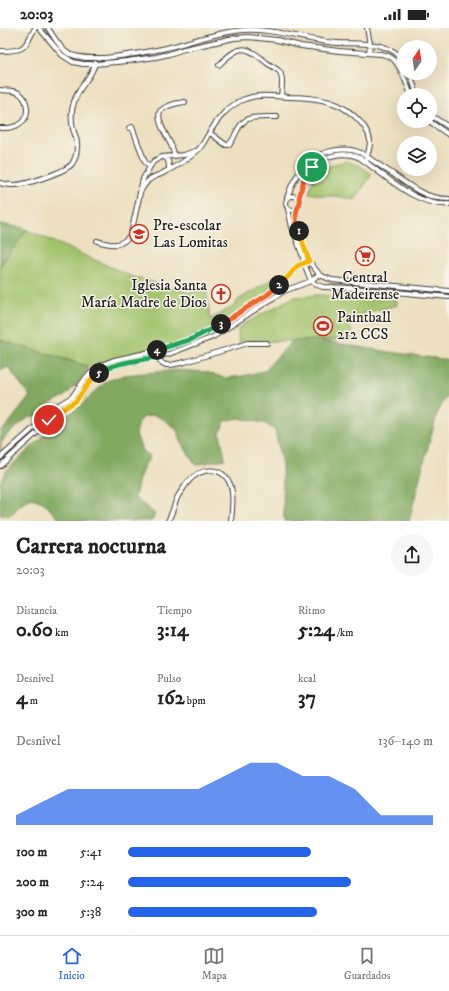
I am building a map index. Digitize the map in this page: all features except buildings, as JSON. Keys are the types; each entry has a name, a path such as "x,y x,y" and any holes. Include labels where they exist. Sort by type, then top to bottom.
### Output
{"street":[{"path":"0,50 15,51 22,48 26,45 35,28"},
{"path":"39,28 67,60 78,64 95,64 156,57 234,38 248,38 272,40 301,46 339,51 381,54 388,56 396,62 408,88"},
{"path":"48,28 65,51 79,57 95,58 120,56 162,49 215,34 245,30 262,30 325,42 370,44 388,48 397,53"},
{"path":"367,28 370,53"},
{"path":"219,66 232,53 241,49 250,50 282,74 281,96"},
{"path":"0,183 18,185 43,178 67,168 72,164 78,146 72,122 72,108 78,91 92,72 95,64 95,58"},
{"path":"0,90 15,91 20,93 25,100 27,109 25,119 17,126 12,128 0,128"},
{"path":"140,192 147,182 153,177 186,161 199,150 219,118 238,102 250,97 281,96 317,99 337,104 359,120 368,135 370,140 370,148 366,159"},
{"path":"174,156 160,121 159,114 160,111 168,106 175,103 186,102"},
{"path":"210,133 228,145 231,144 237,131 247,119 277,117"},
{"path":"437,119 449,127"},
{"path":"437,127 449,135"},
{"path":"129,128 132,128 149,166 149,174 153,177"},
{"path":"449,204 433,203 410,193 398,186 357,151 340,149 324,154 310,161 293,182 285,202 304,263 311,281 317,285 323,287 449,297"},
{"path":"97,241 115,245 128,239 131,234 143,179 149,166 154,161 164,157 184,156 199,150"},
{"path":"449,199 435,198 414,189 366,159 348,154 338,154 322,160 308,172 304,179 299,198 300,204 297,209 297,225 309,261 318,274 326,278 343,281 449,291"},
{"path":"164,157 169,162 169,169"},
{"path":"287,198 291,195 299,198"},
{"path":"288,209 297,209"},
{"path":"0,458 55,407 72,397 88,376 101,365 114,360 155,351 192,339 226,321 272,292 297,266 309,261"},
{"path":"0,466 58,412 76,401 91,380 103,369 157,357 184,349 213,337 284,291 311,281 318,274"},
{"path":"155,351 157,357 162,363 171,365 248,343 268,343"},
{"path":"168,521 182,490 195,475 203,471 211,470 217,471 227,478 231,486 231,521"}],"green space":[{"path":"346,161 360,166 372,174 355,200 337,196 324,196 309,193 314,179 322,170"},
{"path":"0,224 27,230 0,266"},
{"path":"27,230 131,276 189,293 206,285 210,319 234,306 238,300 280,275 286,278 285,284 241,313 175,346 100,363 93,367 0,340 0,266"},
{"path":"318,295 397,300 397,305 365,313 348,320 348,326 352,330 352,340 239,342 238,329 244,324 294,297"},
{"path":"0,340 81,364 89,368 65,396 51,403 39,416 29,417 7,435 1,443 0,452 0,431 6,427 30,396 8,367 0,371"},
{"path":"317,340 449,360 449,391 437,414 409,521 284,521 282,465 275,430 264,423 238,418 225,421 220,433 225,459 196,465 182,444 177,430 165,420 154,415 144,417 139,422 136,434 141,448 150,457 140,476 135,498 155,514 152,521 61,521 43,502 32,498 20,505 11,515 0,515 0,482 7,470 55,425 83,403 107,381 124,375 177,370 206,372 225,378 243,376 264,371 292,341"}],"place":[{"name":"Pre-escolar Las Lomitas","path":"139,234"},
{"name":"Central Madeirense","path":"365,256"},
{"name":"Iglesia Santa María Madre de Dios","path":"221,294"},
{"name":"Paintball 212 CCS","path":"323,326"}],"route":[{"path":"49,420 58,412 76,401 91,380 103,369 157,357 155,351 192,339 210,330 272,292 288,277 292,270 309,261 296,222 296,216 297,209 300,204 299,198 304,179 312,167"}]}
